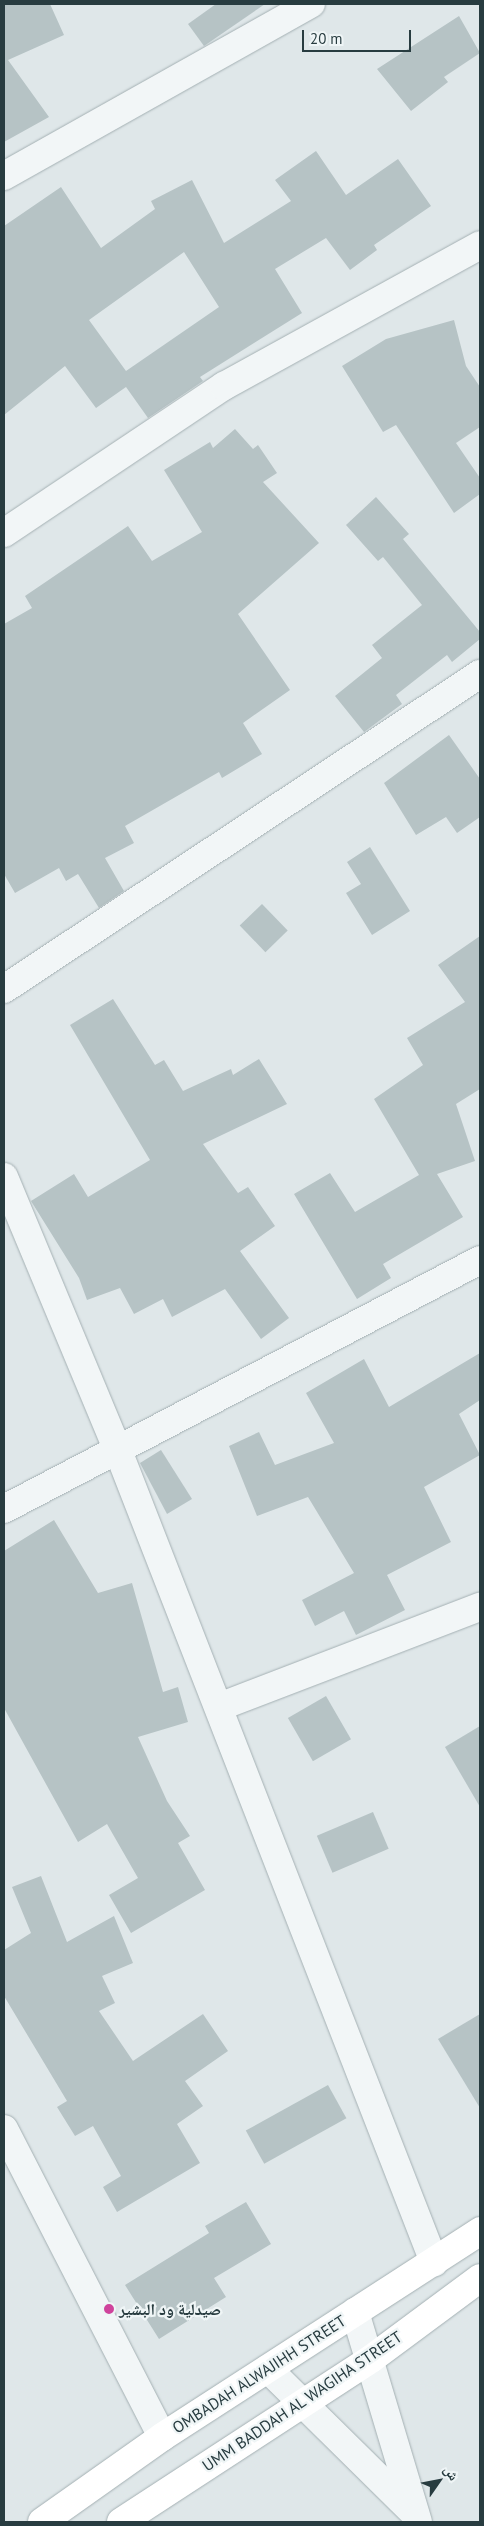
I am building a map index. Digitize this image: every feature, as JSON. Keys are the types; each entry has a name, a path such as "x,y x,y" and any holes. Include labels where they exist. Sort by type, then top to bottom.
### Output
{"main road":[{"name":"OMBADAH ALWAJIHH STREET","path":"42,2522 162,2437 480,2232"},
{"name":"UMM BADDAH AL WAGIHA STREET","path":"121,2522 371,2359 480,2278"}],"street":[{"path":"4,176 280,11 310,4"},
{"path":"4,533 224,386 480,245"},
{"path":"4,989 480,674"},
{"path":"4,1177 118,1448 434,2262"},
{"path":"4,1509 480,1260"},
{"path":"219,1707 480,1607"},
{"path":"4,2129 162,2437"},
{"path":"355,2312 371,2359 416,2518"},
{"path":"268,2369 305,2402 416,2518"}],"building":[{"path":"4,4 50,4 64,35 8,60 49,117 4,142"},
{"path":"216,4 265,4 204,46 188,24"},
{"path":"459,16 480,53 444,77 448,82 411,111 377,69"},
{"path":"316,151 346,195 398,159 431,206 374,245 377,250 350,270 326,238 275,269 302,313 200,377 203,381 148,418 126,387 96,408 65,366 4,415 4,226 61,187 101,248 155,209 151,201 192,180 224,243 291,201 275,180","holes":["184,252 219,307 126,371 89,320"]},
{"path":"454,320 466,366 480,387 480,427 456,443 480,478 480,494 454,513 396,425 383,432 342,366 386,339"},
{"path":"235,429 253,449 258,445 277,473 263,482 319,543 238,614 290,690 243,723 262,754 222,778 219,772 125,826 134,843 105,858 124,891 99,908 78,874 66,881 59,868 15,893 4,874 4,624 32,608 25,596 128,526 152,561 202,532 164,470 210,442 213,448"},
{"path":"376,497 409,534 403,539 480,632 480,639 452,662 447,655 396,695 402,704 364,732 335,696 382,658 372,645 422,605 383,557 378,561 346,525"},
{"path":"449,735 480,779 480,817 457,833 446,817 416,835 384,783"},
{"path":"370,847 410,911 372,935 346,893 361,884 347,862"},
{"path":"262,904 288,931 265,952 240,926"},
{"path":"480,936 480,1089 456,1104 475,1161 437,1174 463,1217 383,1264 391,1278 357,1299 294,1194 330,1173 355,1212 419,1175 374,1099 423,1065 407,1038 465,1002 438,965"},
{"path":"113,999 155,1065 164,1060 183,1091 231,1069 233,1075 259,1059 287,1104 203,1144 238,1193 248,1187 275,1226 240,1251 289,1318 261,1339 225,1289 172,1317 163,1299 134,1314 120,1288 87,1300 79,1278 31,1201 74,1174 88,1197 150,1160 70,1025"},
{"path":"480,1353 480,1400 459,1414 480,1455 424,1487 451,1542 387,1575 405,1610 356,1635 344,1611 315,1626 302,1600 354,1573 308,1497 257,1516 229,1446 259,1432 275,1465 334,1443 306,1393 364,1359 389,1407"},
{"path":"161,1450 192,1499 167,1514 140,1463"},
{"path":"54,1520 98,1593 132,1583 163,1692 178,1687 188,1722 138,1737 167,1801 190,1836 178,1843 205,1890 131,1933 109,1895 138,1878 107,1824 78,1842 4,1708 4,1551"},
{"path":"326,1696 351,1739 313,1761 288,1718"},
{"path":"480,1726 480,1807 445,1747"},
{"path":"373,1812 389,1849 332,1873 317,1836"},
{"path":"41,1876 67,1942 114,1916 133,1963 102,1976 115,2003 99,2011 133,2061 203,2014 228,2051 185,2081 203,2106 177,2124 200,2163 117,2212 103,2187 121,2176 93,2126 75,2136 57,2107 67,2101 4,1996 4,1950 31,1933 12,1887"},
{"path":"480,2014 480,2108 438,2039"},
{"path":"328,2085 346,2118 264,2164 246,2131"},
{"path":"246,2202 271,2244 214,2278 226,2297 159,2339 125,2285 209,2233 205,2226"}],"place":[{"name":"صيدلية ود البشير","path":"109,2309"}]}
